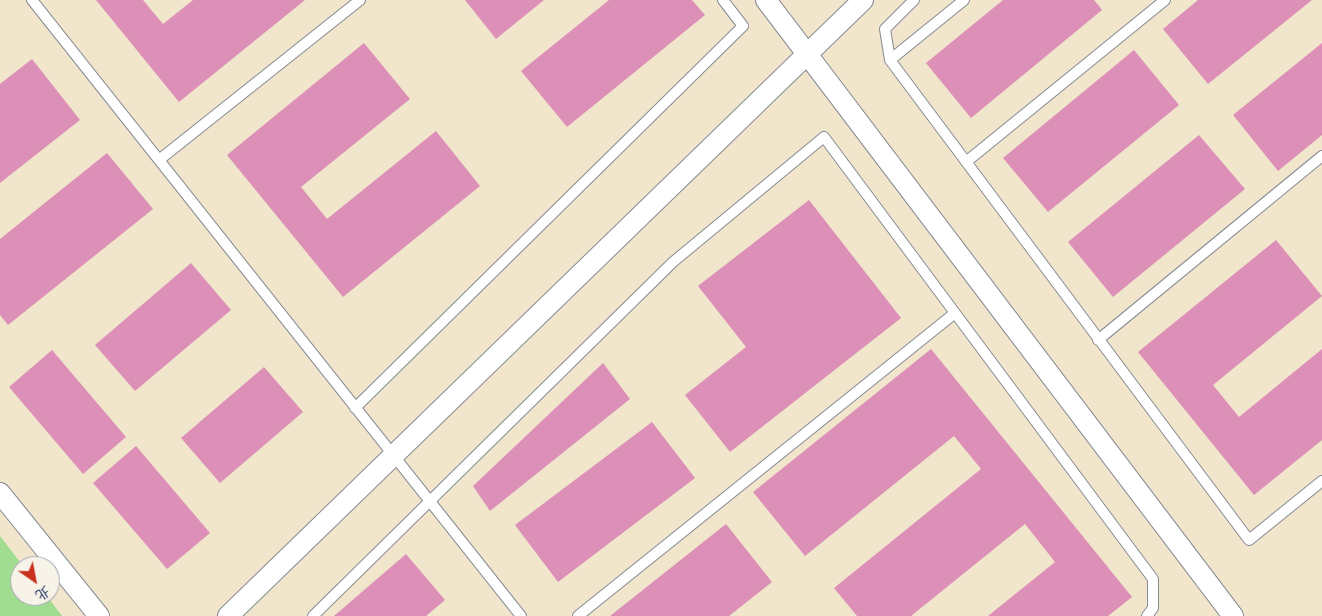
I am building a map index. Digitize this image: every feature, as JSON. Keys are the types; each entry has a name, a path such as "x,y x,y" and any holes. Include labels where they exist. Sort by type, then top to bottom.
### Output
{"street":[{"path":"766,0 1233,616"},
{"path":"228,616 863,0"},
{"path":"0,493 99,616"}],"lane":[{"path":"32,0 521,616"},
{"path":"159,160 360,0"},
{"path":"355,408 743,26 723,0"},
{"path":"914,0 885,29 890,60 1249,540 1322,481"},
{"path":"890,60 964,0"},
{"path":"966,162 1165,0"},
{"path":"313,616 673,262 824,137 1153,579 1153,608 1146,616"},
{"path":"1098,340 1322,156"},
{"path":"578,616 955,313"}],"green space":[{"path":"0,536 15,556 10,556 10,606 54,606 62,616 0,616"}],"building":[{"path":"96,0 143,0 163,24 193,0 305,0 179,102"},
{"path":"465,0 544,0 496,39"},
{"path":"609,0 692,0 705,15 567,127 521,71"},
{"path":"1003,0 1094,0 1102,10 971,118 926,63"},
{"path":"1198,0 1312,0 1208,84 1163,29"},
{"path":"364,43 410,99 301,187 327,219 436,131 480,186 343,297 227,155"},
{"path":"1322,43 1322,135 1278,171 1233,115"},
{"path":"1134,50 1179,105 1048,212 1003,158"},
{"path":"32,59 80,120 0,183 0,84"},
{"path":"1199,135 1245,189 1113,297 1068,242"},
{"path":"107,153 153,209 8,325 0,315 0,239"},
{"path":"809,200 901,318 730,452 685,395 746,347 698,286"},
{"path":"1276,240 1322,296 1213,385 1239,417 1322,349 1322,440 1254,495 1138,352"},
{"path":"191,263 231,310 135,391 95,345"},
{"path":"931,349 1132,597 1108,616 988,616 1055,562 1025,524 911,616 857,616 834,588 981,469 954,436 805,556 753,492"},
{"path":"52,350 126,437 83,474 9,387"},
{"path":"603,363 630,399 490,511 473,486"},
{"path":"264,367 303,412 220,483 181,438"},
{"path":"652,422 695,478 558,582 515,525"},
{"path":"136,446 210,533 167,569 93,483"},
{"path":"726,524 772,582 729,616 610,616"},
{"path":"406,554 445,600 426,616 334,616"}]}
